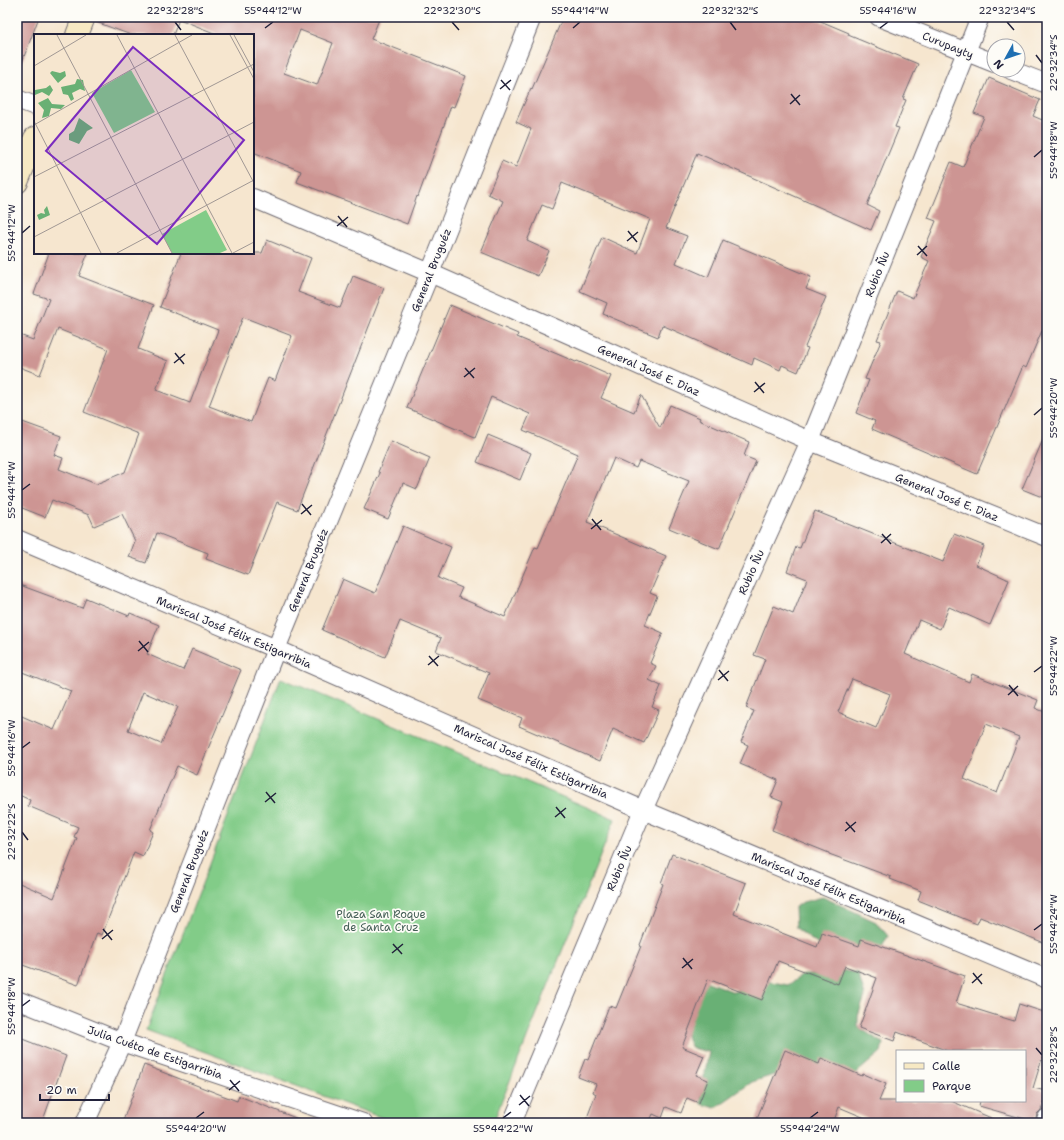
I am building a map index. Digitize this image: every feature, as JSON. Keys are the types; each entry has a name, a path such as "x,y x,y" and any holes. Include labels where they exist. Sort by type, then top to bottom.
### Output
{"street":[{"path":"77,34 84,17"},
{"name":"General Bruguéz","path":"85,1123 122,1042 276,649 430,273 532,17"},
{"name":"Curupayty","path":"879,17 986,60"},
{"name":"Rubio Ñu","path":"512,1123 643,810 810,441 980,17"},
{"path":"1026,76 1047,84"},
{"path":"17,99 34,106"},
{"path":"17,182 34,140"},
{"name":"General José E. Diaz","path":"254,198 430,273 810,441 1047,537"},
{"name":"Mariscal José Félix Estigarribia","path":"17,539 276,649 643,810 1047,979"},
{"name":"Julia Cuéto de Estigarribia","path":"17,1000 122,1042 363,1123"},
{"path":"1045,1123 1047,1118"}],"green space":[{"name":"Plaza San Roque de Santa Cruz","path":"281,678 615,819 493,1123 396,1123 146,1030"},
{"path":"823,897 876,922 888,936 874,961 833,956 796,928 795,907 803,902"},
{"path":"684,970 708,982 734,992 761,980 788,985 804,974 824,975 840,970 858,973 865,996 858,1016 858,1027 883,1043 881,1052 847,1081 798,1067 752,1082 715,1108 701,1104 702,1087 709,1052 692,1048 689,1042 682,1017"}],"building":[{"path":"17,17 39,17 19,70 17,70"},
{"path":"96,17 380,17 371,39 466,76 454,107 451,106 407,224 297,182 301,171 254,152 254,34 216,34 179,19 173,34 128,34 96,22","holes":["300,30 333,43 317,85 284,73"]},
{"path":"563,17 811,17 849,33 848,35 918,64 903,99 906,100 895,127 899,128 867,205 879,211 871,230 697,153 666,228 687,236 676,263 708,277 723,240 811,277 806,289 826,297 805,347 808,348 798,372 782,365 780,370 754,358 752,365 662,325 658,337 603,314 607,303 580,291 602,237 637,253 650,219 562,183 552,209 542,205 527,241 549,251 538,276 481,252 503,201 488,194 502,161 516,167 531,129 516,122"},
{"path":"989,78 1040,100 1033,116 1047,122 1047,319 1026,368 1023,366 977,474 872,429 875,421 856,413 869,380 865,379 881,341 877,340 897,291 913,298 929,261 921,257 936,221 928,218 951,162 963,167 984,117 974,113"},
{"path":"267,240 311,258 298,292 340,308 353,276 384,288 297,510 277,502 248,575 206,559 208,553 157,533 146,563 129,557 135,541 122,514 94,526 89,515 52,500 45,517 17,506 17,420 61,436 54,455 63,458 59,469 96,484 125,472 139,434 84,412 108,349 58,329 40,375 17,366 17,334 33,340 49,299 34,294 49,254 88,254 79,276 154,305 138,349 168,361 156,390 190,403 218,330 160,307 181,254 262,253","holes":["243,317 292,336 275,381 268,378 251,422 209,406"]},
{"path":"450,305 518,334 517,337 611,376 601,398 634,412 641,395 660,428 670,405 700,418 699,420 749,442 744,456 756,461 719,549 669,528 689,481 639,461 636,468 614,458 587,522 666,556 650,593 657,596 645,625 663,633 650,663 656,666 649,680 661,686 652,707 659,710 644,743 613,729 600,761 519,726 522,718 478,700 489,673 436,651 441,638 400,621 385,657 322,630 343,579 375,593 403,526 451,547 438,578 462,588 458,597 505,617 535,547 538,548 578,454 523,430 530,414 491,397 475,437 407,408"},
{"path":"1047,430 1047,499 1022,489"},
{"path":"488,435 531,453 520,480 477,462"},
{"path":"391,441 430,458 417,489 403,483 388,519 364,509 380,473 378,472"},
{"path":"815,511 943,562 954,534 984,546 976,565 1009,580 990,625 949,607 940,629 919,620 905,654 969,682 972,674 1038,700 1035,708 1047,713 1047,944 980,917 977,924 918,900 921,891 890,879 891,877 829,854 772,830 783,802 771,797 778,780 740,764 748,745 741,742 754,711 746,708 765,659 754,655 774,606 793,614 807,579 787,571 796,547 800,548","holes":["852,679 890,694 876,728 838,712","986,724 1019,737 997,793 964,779"]},
{"path":"17,584 82,608 86,598 129,616 130,613 159,625 147,654 183,670 192,649 241,670 197,775 177,766 150,830 153,832 143,856 134,852 102,935 97,933 78,985 17,963 17,882 54,898 77,838 74,837 78,827 28,806 30,800 17,794 17,714 54,730 71,691 17,670","holes":["143,692 178,707 161,744 128,730"]},
{"path":"672,854 746,883 734,914 817,947 822,933 859,946 861,939 965,976 956,1003 1014,1021 1019,1004 1047,1013 1047,1042 1033,1088 1046,1091 1041,1110 1037,1114 1035,1123 1025,1123 1025,1119 979,1106 980,1102 1026,1102 1026,1050 945,1050 897,1032 894,1041 859,1028 877,978 845,966 838,984 778,961 762,1000 708,979 682,1047 704,1056 696,1075 708,1080 699,1103 687,1098 681,1113 666,1107 662,1118 653,1114 649,1123 585,1123 596,1094 593,1092 596,1084 578,1077 585,1059 588,1060 609,1006 616,1008 641,946 640,945 663,884 661,883"},
{"path":"17,1037 66,1056 42,1123 17,1123"},
{"path":"785,1050 819,1064 821,1058 862,1076 863,1074 886,1084 879,1101 953,1102 1003,1123 877,1123 839,1107 833,1123 755,1123"},
{"path":"144,1065 237,1101 239,1096 306,1123 122,1123"}]}
